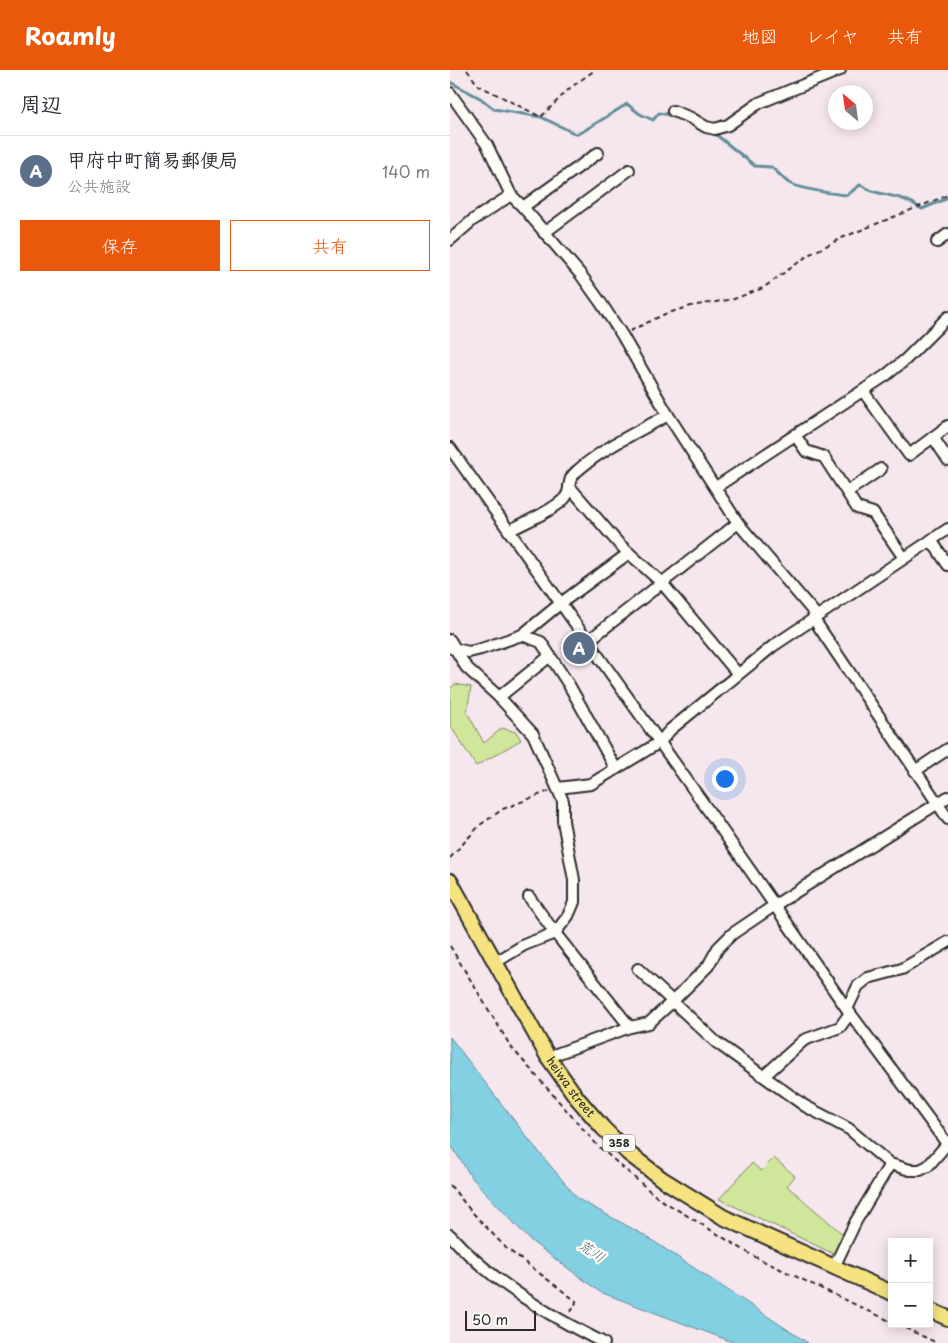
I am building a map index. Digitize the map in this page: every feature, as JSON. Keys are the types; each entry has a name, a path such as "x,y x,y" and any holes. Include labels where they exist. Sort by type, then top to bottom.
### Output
{"highway":[{"name":"heiwa street","path":"450,881 548,1057 577,1098 628,1153 662,1179 723,1218 888,1291"},
{"path":"933,1312 948,1318"}],"street":[{"path":"673,111 691,118 706,127 715,129 728,124 759,103 840,70"},
{"path":"450,93 486,145 510,195 523,207 581,275 622,335 668,415 738,523 815,617 948,819"},
{"path":"523,207 598,153"},
{"path":"544,233 629,170"},
{"path":"450,240 474,220 510,195"},
{"path":"937,242 948,234"},
{"path":"716,487 863,391 905,360 948,317"},
{"path":"863,391 909,455 948,426"},
{"path":"509,531 550,509 565,498 569,491 569,478 576,471 594,458 668,415"},
{"path":"795,435 806,451 824,456 857,508 873,514 904,558"},
{"path":"933,437 948,460"},
{"path":"450,448 849,1011 947,1142 928,1166 920,1170 910,1170 890,1164 849,1129 805,1106 716,1042 638,969"},
{"path":"847,492 881,469"},
{"path":"569,486 619,544 662,583 738,674"},
{"path":"588,641 738,523"},
{"path":"558,788 591,784 660,742 670,730 773,646 948,529"},
{"path":"931,540 948,565"},
{"path":"452,646 469,652 481,650 522,635 561,603 629,553"},
{"path":"522,635 540,642 550,656 569,685 616,770"},
{"path":"452,646 466,667 499,697 532,734 563,802 563,821 574,880 574,902 568,916 555,933 524,945 496,962"},
{"path":"499,697 550,656"},
{"path":"915,771 948,749"},
{"path":"548,1057 630,1027 649,1023 673,1002 708,966 718,948 732,934 948,797"},
{"path":"529,897 555,933 630,1027"},
{"path":"764,1076 804,1040 840,1027 849,1011 858,986 868,978 902,970 948,942"},
{"path":"834,1268 856,1221 890,1164"},
{"path":"450,1235 467,1254 523,1298 604,1343"}],"path":[{"path":"467,70 478,85 542,117 570,88 595,70"},
{"path":"622,335 665,314 691,306 734,299 763,288 819,249 948,195"},
{"path":"450,858 480,825 503,809 558,788"},
{"path":"450,946 455,955"},
{"path":"450,1185 506,1248 576,1301 575,1306"},
{"path":"906,1328 937,1343"}],"green space":[{"path":"455,684 471,687 467,712 484,743 502,728 516,732 521,740 476,766 450,725 450,689"},
{"path":"774,1158 795,1176 787,1186 844,1235 834,1254 719,1199 752,1163 761,1171"}],"water":[{"name":"荒川","path":"450,1037 530,1141 578,1199 644,1235 808,1343 735,1343 600,1292 531,1241 472,1178 450,1144"}],"waterway":[{"path":"450,82 480,98 494,109 541,117 576,134 627,104 640,114 653,120 659,113 675,116"},
{"path":"714,133 755,166 771,167 789,183 801,187 847,195 860,185 873,191 905,200 922,209 948,198"}],"place":[{"name":"甲府中町簡易郵便局","path":"579,648"}]}
